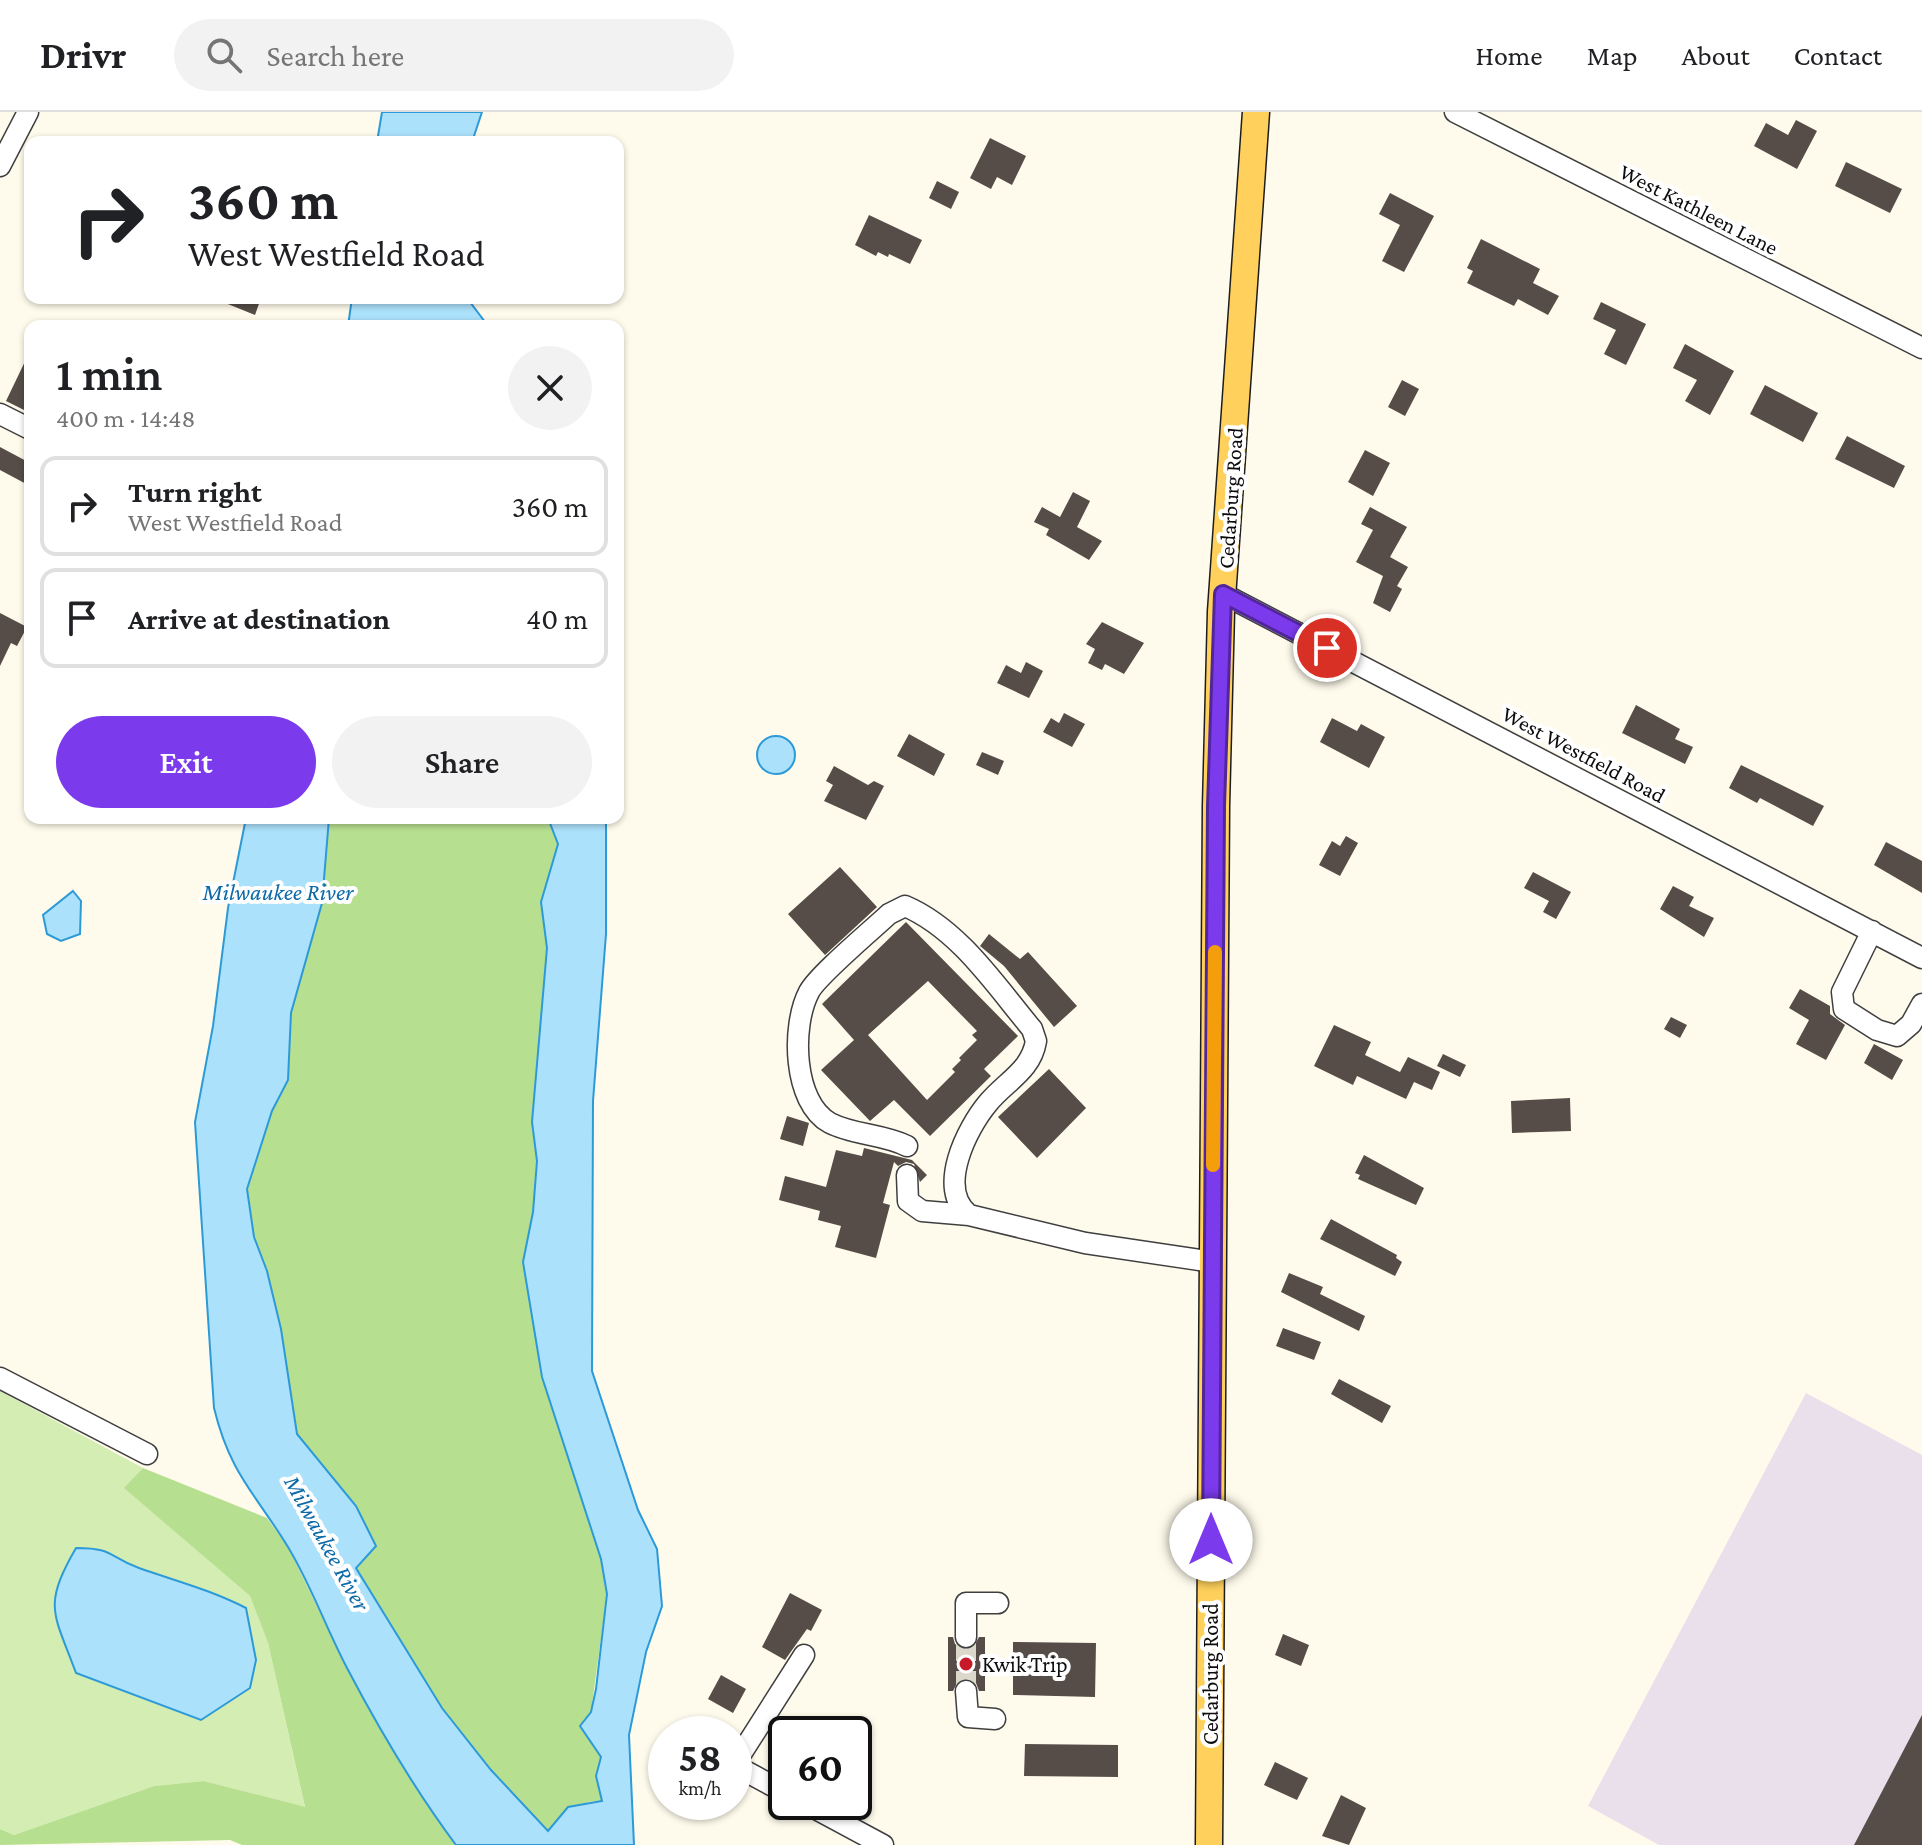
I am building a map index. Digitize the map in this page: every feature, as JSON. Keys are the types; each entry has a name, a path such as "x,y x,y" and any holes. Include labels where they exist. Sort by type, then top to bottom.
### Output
{"main road":[{"name":"Cedarburg Road","path":"1209,1845 1216,806 1223,594 1256,112"}],"street":[{"path":"0,166 28,112"},
{"name":"West Kathleen Lane","path":"1455,112 1922,348"},
{"path":"0,414 24,426"},
{"name":"West Westfield Road","path":"1223,594 1922,958"},
{"path":"969,1215 961,1208 954,1182 961,1151 987,1104 1025,1069 1036,1041 1032,1029 963,947 921,913 905,906 889,914 809,991 801,1023 798,1058 804,1088 815,1111 831,1124 910,1159 908,1201 922,1211 969,1215 1085,1243 1213,1262"},
{"path":"1872,931 1842,992 1844,1009 1877,1030 1897,1036 1911,1024 1922,1004"},
{"path":"0,1378 147,1454"},
{"path":"966,1637 966,1603 998,1603"},
{"path":"752,1737 804,1655"},
{"path":"966,1691 968,1717 995,1719"},
{"path":"836,1820 883,1845"}],"shaded area":[{"path":"1806,1393 1922,1455 1922,1845 1659,1845 1588,1806"}],"green space":[{"path":"329,824 550,824 558,844 541,902 547,948 532,1122 537,1162 533,1212 523,1262 542,1377 601,1559 607,1594 591,1712 595,1744 601,1757 596,1776 602,1801 588,1802 548,1832 491,1770 442,1708 356,1567 356,1506 297,1434 281,1329 267,1272 254,1237 247,1189 272,1111 288,1080 291,1013 322,903"},
{"path":"0,1391 143,1468 125,1488 250,1596 268,1643 305,1808 204,1781 154,1786 14,1835 0,1829"},
{"path":"143,1468 267,1518 288,1547 349,1672 391,1746 456,1845 242,1845 230,1840 0,1845 0,1829 14,1835 154,1786 204,1781 305,1807 268,1643 250,1596 124,1488"}],"water":[{"path":"382,112 482,112 474,136 378,136"},
{"path":"351,304 472,304 484,320 349,320"},
{"path":"776,736 789,742 795,755 789,768 776,774 763,768 757,755 763,742"},
{"name":"Milwaukee River","path":"245,824 329,824 322,903 291,1013 288,1080 272,1111 247,1189 254,1237 267,1271 281,1329 297,1434 356,1506 376,1546 356,1568 442,1708 491,1770 548,1831 568,1807 602,1801 596,1776 601,1757 580,1726 591,1712 596,1689 607,1594 601,1559 542,1377 523,1262 533,1212 537,1161 532,1122 547,948 541,902 558,844 550,824 606,824 606,934 593,1101 592,1371 638,1510 657,1549 662,1606 646,1652 629,1735 634,1845 456,1845 385,1736 347,1668 296,1561 228,1450 214,1408 195,1122 213,1026 228,908"},
{"path":"73,891 81,901 80,934 61,941 47,934 43,915"},
{"path":"76,1548 105,1551 129,1564 246,1608 256,1660 250,1688 201,1720 76,1673 57,1623 55,1598"}],"building":[{"path":"1796,120 1817,131 1797,169 1754,146 1766,123 1788,135"},
{"path":"990,138 1026,156 1012,185 997,177 991,189 970,178"},
{"path":"1846,162 1902,189 1890,213 1835,186"},
{"path":"937,181 959,192 951,209 929,198"},
{"path":"1390,193 1434,216 1404,272 1382,261 1400,225 1379,214"},
{"path":"869,215 922,240 910,264 889,254 888,257 878,252 876,256 855,245"},
{"path":"1481,239 1540,269 1533,283 1559,296 1548,315 1518,299 1514,306 1467,283 1473,271 1467,268"},
{"path":"1601,302 1646,324 1626,365 1604,354 1616,330 1593,319"},
{"path":"228,304 259,304 255,315"},
{"path":"1685,344 1734,371 1710,415 1685,401 1697,380 1673,368"},
{"path":"24,364 24,410 6,401"},
{"path":"1402,380 1419,389 1405,416 1388,407"},
{"path":"1765,385 1818,413 1803,442 1750,414"},
{"path":"1847,436 1905,466 1894,488 1835,459"},
{"path":"0,447 24,460 24,483 0,470"},
{"path":"1365,450 1390,463 1373,496 1348,482"},
{"path":"1073,492 1090,501 1077,527 1102,541 1089,560 1046,535 1049,529 1034,522 1042,507 1060,517"},
{"path":"1370,507 1407,527 1390,557 1408,567 1397,586 1402,589 1390,612 1373,603 1383,576 1356,562 1373,530 1361,524"},
{"path":"0,613 24,625 24,633 17,646 11,643 0,666"},
{"path":"1102,622 1144,643 1124,674 1105,664 1102,670 1088,663 1095,649 1086,644"},
{"path":"1026,662 1043,671 1029,698 997,683 1006,665 1021,673"},
{"path":"1636,705 1680,729 1675,739 1693,747 1685,764 1622,733"},
{"path":"1064,713 1085,724 1072,747 1043,732 1051,718 1059,723"},
{"path":"1332,718 1357,731 1361,724 1385,737 1369,768 1320,742"},
{"path":"909,734 945,754 934,776 897,756"},
{"path":"982,752 1004,761 998,775 976,765"},
{"path":"1741,765 1824,806 1813,826 1760,798 1757,803 1729,788"},
{"path":"834,766 868,785 874,781 884,786 866,820 824,801 833,785 826,781"},
{"path":"1346,836 1358,843 1340,876 1319,865 1332,841 1340,846"},
{"path":"1886,842 1922,861 1922,893 1874,865"},
{"path":"840,867 877,907 825,955 788,914"},
{"path":"1533,872 1571,892 1556,919 1543,912 1549,901 1524,888"},
{"path":"1673,886 1694,897 1689,906 1714,918 1704,937 1660,909"},
{"path":"906,922 1018,1036 984,1069 991,1076 930,1136 894,1100 870,1121 821,1070 854,1040 822,1004","holes":["928,981 977,1031 972,1035 977,1040 959,1058 961,1060 952,1069 955,1072 927,1100 868,1035"]},
{"path":"989,934 1020,959 1028,952 1077,1006 1054,1027 1004,966 980,946"},
{"path":"1800,989 1830,1006 1830,1014 1845,1025 1826,1060 1796,1044 1809,1020 1789,1008"},
{"path":"1671,1017 1687,1025 1680,1038 1664,1029"},
{"path":"1334,1025 1371,1042 1365,1055 1400,1072 1408,1057 1440,1072 1432,1090 1414,1082 1406,1099 1357,1076 1353,1085 1314,1066"},
{"path":"1874,1044 1903,1060 1892,1080 1864,1063"},
{"path":"1443,1054 1466,1065 1460,1077 1437,1066"},
{"path":"1049,1069 1086,1108 1037,1158 998,1117"},
{"path":"1570,1098 1571,1131 1512,1133 1511,1101"},
{"path":"787,1116 809,1123 803,1146 780,1139"},
{"path":"864,1148 912,1160 927,1175 920,1182 914,1164 906,1162 898,1166 894,1162 883,1203 890,1205 876,1258 835,1247 841,1226 818,1220 820,1211 779,1200 785,1176 826,1187 836,1150 862,1156"},
{"path":"1364,1155 1424,1188 1416,1205 1358,1179 1360,1175 1355,1173"},
{"path":"1331,1219 1397,1255 1396,1258 1402,1262 1395,1276 1320,1239"},
{"path":"1289,1273 1323,1287 1320,1294 1365,1316 1359,1331 1281,1292"},
{"path":"1283,1328 1321,1342 1314,1360 1276,1346"},
{"path":"1339,1379 1391,1406 1382,1423 1331,1394"},
{"path":"790,1593 822,1610 811,1631 807,1629 785,1660 762,1647"},
{"path":"1283,1634 1309,1645 1301,1666 1275,1655"},
{"name":"Kwik Trip","path":"948,1637 953,1637 955,1644 965,1650 973,1648 979,1637 985,1637 985,1691 979,1691 976,1683 966,1678 958,1681 953,1691 948,1691"},
{"name":"Kwik Trip","path":"1013,1642 1096,1643 1095,1697 1013,1695"},
{"path":"721,1675 746,1689 733,1713 708,1699"},
{"path":"1922,1715 1922,1845 1854,1845"},
{"path":"1025,1744 1118,1745 1118,1777 1024,1776"},
{"path":"1275,1762 1308,1778 1297,1800 1264,1785"},
{"path":"1341,1795 1366,1808 1349,1845 1322,1836"}],"tunnel":[{"path":"966,1637 966,1691"}],"slow traffic":[{"path":"1213,1165 1215,952"}],"place":[{"name":"Kwik Trip","path":"966,1664"}],"route":[{"path":"1211,1540 1216,806 1223,594 1327,648"}]}
